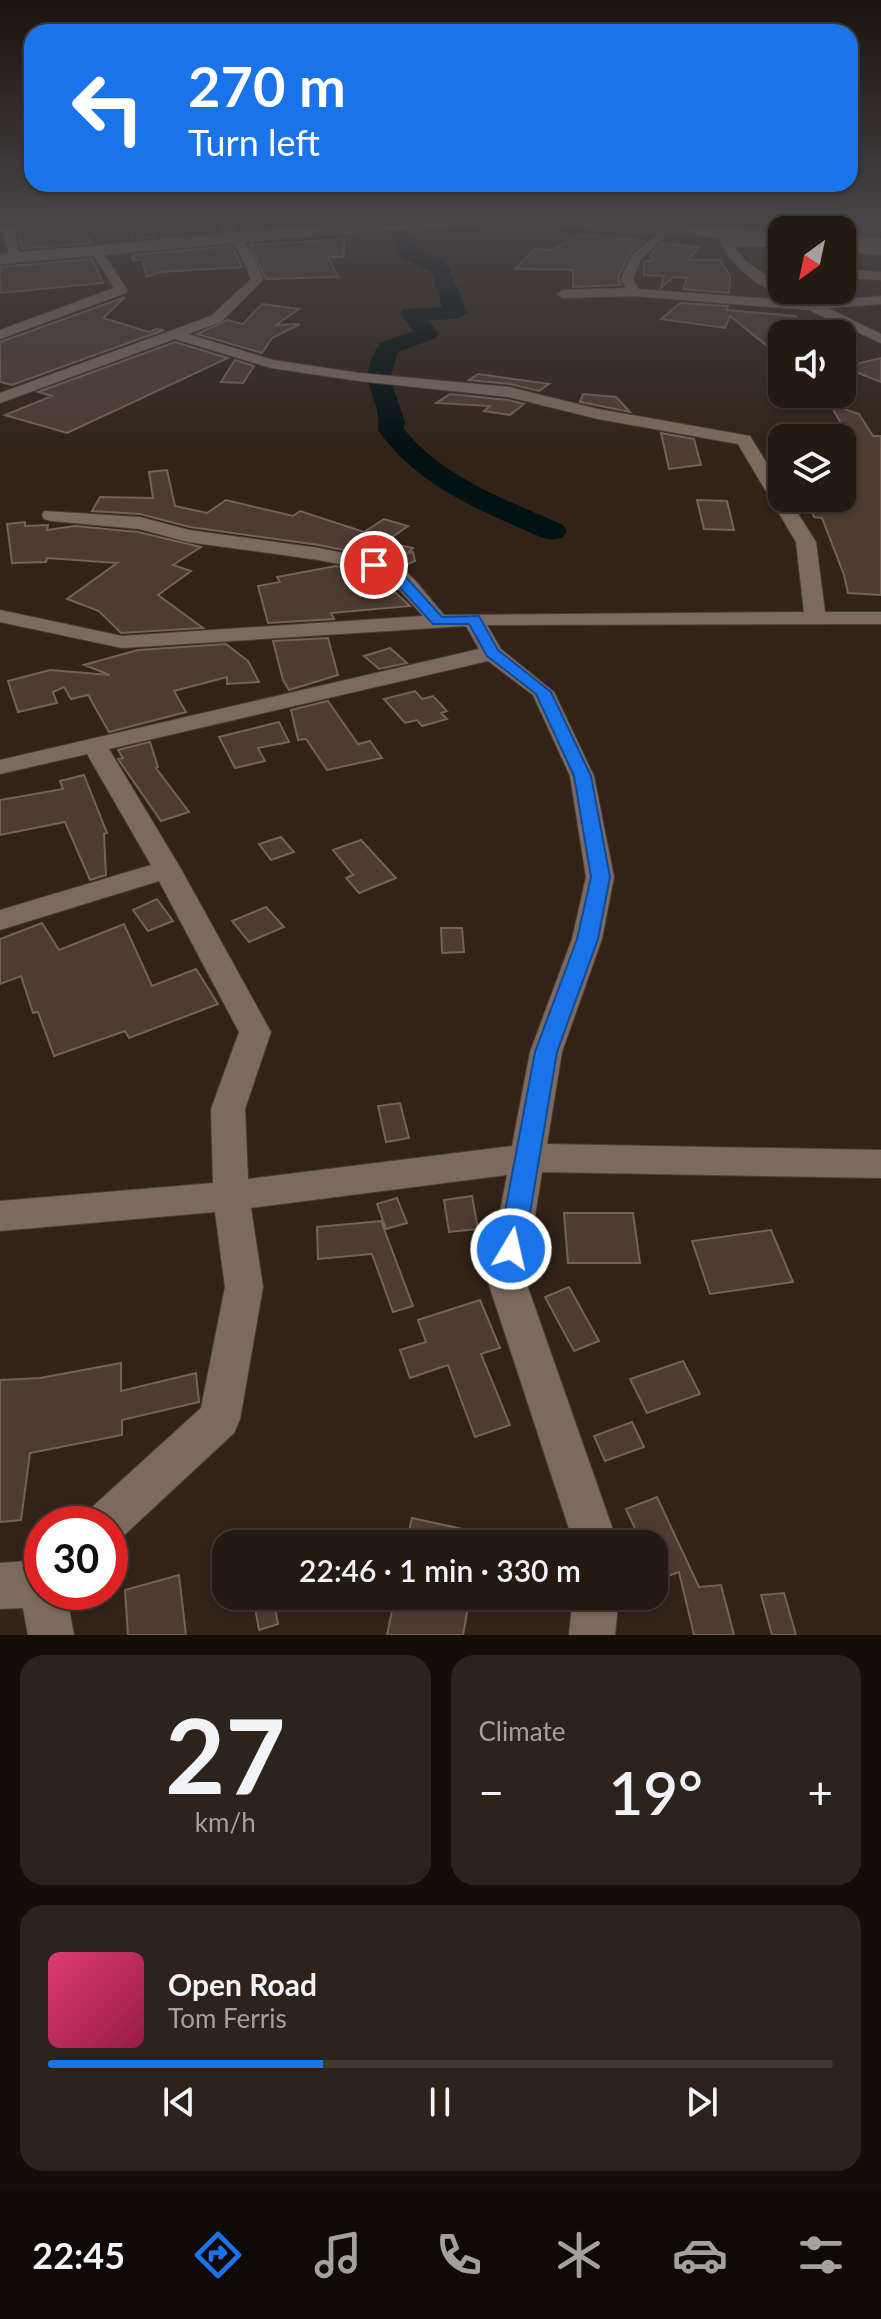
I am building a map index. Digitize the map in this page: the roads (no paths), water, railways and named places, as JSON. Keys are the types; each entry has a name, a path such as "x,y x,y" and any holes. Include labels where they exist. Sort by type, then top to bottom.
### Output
{"street":[{"path":"0,335 99,298"},
{"path":"0,398 216,319 238,298"},
{"path":"714,298 811,306 881,300"},
{"path":"807,304 881,339"},
{"path":"173,334 271,364 359,377 509,392 598,414 744,440 806,542 815,618"},
{"path":"51,515 140,523 188,536 319,554 390,568 438,621"},
{"path":"0,616 122,642 473,619 881,618"},
{"path":"473,619 492,653 543,692 582,776 600,877 587,939 546,1052 506,1279 591,1530"},
{"path":"0,767 492,653"},
{"path":"94,745 167,869 255,1032 228,1109 231,1196 244,1287 219,1419 125,1506"},
{"path":"0,920 167,869"},
{"path":"0,1216 231,1196 526,1158 881,1164"},
{"path":"39,1610 51,1635"},
{"path":"592,1635 595,1610"}],"waterway":[{"path":"450,298 457,313 411,314 428,333 388,348 378,378 392,422 391,430 404,447 442,477 487,502 552,531"}]}
